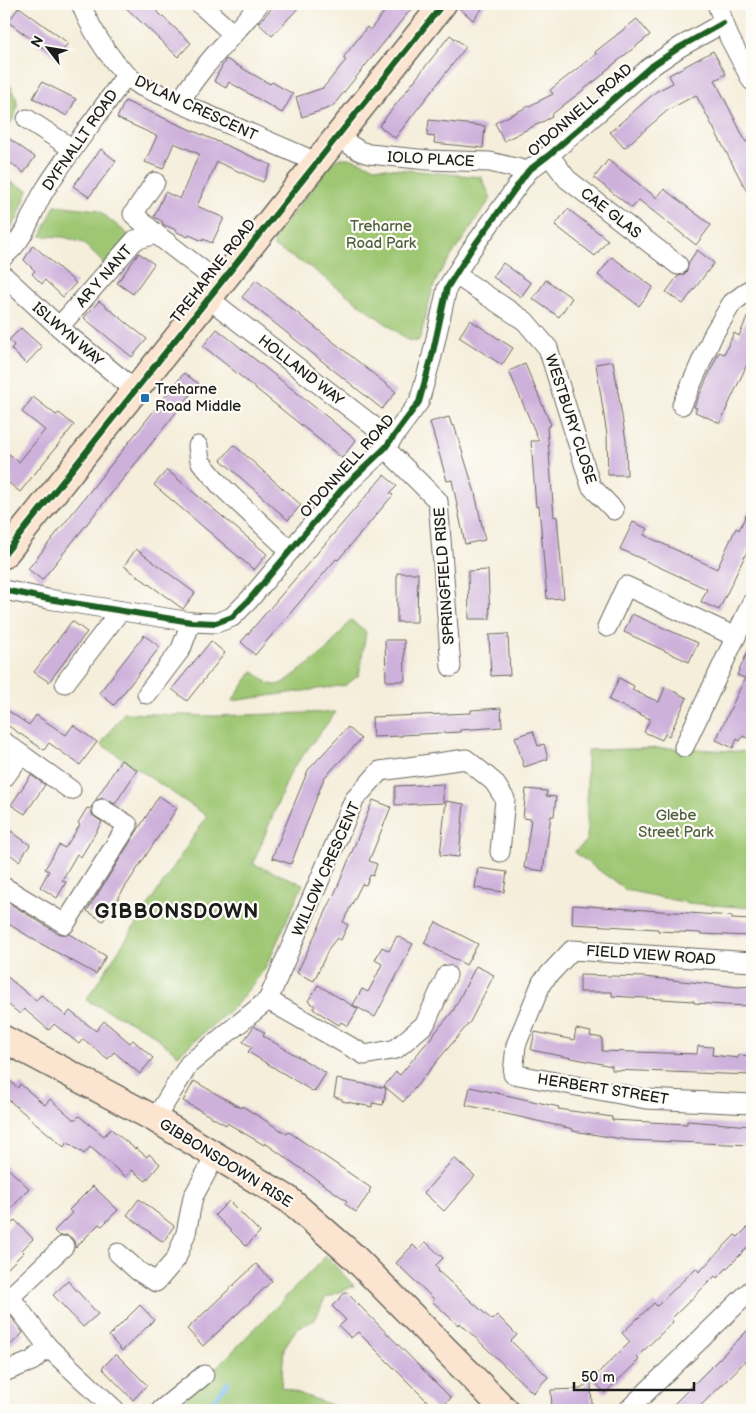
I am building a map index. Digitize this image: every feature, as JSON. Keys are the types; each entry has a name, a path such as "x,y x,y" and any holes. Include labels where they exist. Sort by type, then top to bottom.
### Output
{"street":[{"name":"DYLAN CRESCENT","path":"81,4 111,58 126,75 141,86 316,162"},
{"path":"200,4 232,33"},
{"path":"180,102 196,76 259,4"},
{"name":"TREHARNE ROAD","path":"4,555 443,4"},
{"path":"717,4 723,24 752,81"},
{"name":"O'DONNELL ROAD","path":"4,590 191,622 216,623 232,617 249,600 342,489 385,448 419,402 432,356 447,288 471,250 528,171 649,68 680,47 723,24"},
{"name":"DYFNALLT ROAD","path":"4,256 22,237 44,190 126,75"},
{"path":"27,119 74,149"},
{"name":"IOLO PLACE","path":"337,136 360,151 369,154 428,160 490,162 528,171"},
{"name":"CAE GLAS","path":"549,155 567,179 678,265"},
{"path":"155,182 132,214 156,234 214,290"},
{"name":"AR Y NANT","path":"59,327 135,240 156,234"},
{"name":"WESTBURY CLOSE","path":"456,275 525,321 548,348 591,486 614,510"},
{"name":"ISLWYN WAY","path":"4,276 59,327 135,390"},
{"path":"682,405 714,334 732,303 752,288"},
{"name":"HOLLAND WAY","path":"214,290 381,432 385,448"},
{"path":"198,446 200,461 220,485 289,550"},
{"name":"SPRINGFIELD RISE","path":"385,448 438,501 451,667"},
{"path":"607,627 626,586 736,636"},
{"path":"684,747 752,602"},
{"path":"65,683 120,611"},
{"path":"147,694 181,650 191,622"},
{"path":"4,742 71,790"},
{"path":"4,778 21,754"},
{"name":"WILLOW CRESCENT","path":"155,1118 189,1064 268,1000 354,800 380,772 466,759 494,782 505,799 500,852"},
{"path":"4,887 65,924 128,825 102,809"},
{"name":"FIELD VIEW ROAD","path":"513,1074 516,1045 542,982 572,950 752,962"},
{"path":"268,1000 365,1055 396,1049 425,1024 447,975"},
{"name":"GIBBONSDOWN RISE","path":"4,1039 155,1118 288,1199 338,1243 505,1410"},
{"name":"HERBERT STREET","path":"513,1074 646,1099 752,1104"},
{"path":"118,1253 138,1271 156,1282 176,1259 186,1233 193,1197 216,1155"},
{"path":"64,1246 10,1297 48,1347 115,1410"},
{"path":"628,1410 752,1289"},
{"path":"4,1372 32,1361 48,1347"},
{"path":"161,1410 204,1375"}],"green space":[{"path":"4,76 14,92 17,105 14,117 4,133"},
{"name":"Treharne Road Park","path":"340,158 349,158 375,167 481,177 491,198 439,274 432,291 418,341 409,341 310,267 274,247 273,240 278,232 333,162"},
{"path":"4,179 28,190 17,219 4,239"},
{"path":"55,205 98,210 130,236 104,264 83,243 64,237 41,236"},
{"path":"351,620 366,632 359,675 346,685 232,701 253,671 269,684 278,685 289,679 326,651"},
{"path":"336,712 291,771 253,864 303,884 265,969 236,1005 178,1055 147,1030 86,1000 207,816 101,744 124,713 214,716"},
{"name":"Glebe Street Park","path":"672,748 752,752 752,908 688,903 626,890 574,852 587,841 587,750"},
{"path":"326,1256 354,1286 325,1298 315,1320 297,1328 284,1348 281,1387 345,1410 175,1410"}],"building":[{"path":"122,4 149,4 191,43 178,57"},
{"path":"276,4 302,4 272,36 258,23"},
{"path":"376,4 415,4 332,107 302,117 296,97 323,88 346,60 343,58 367,27 370,30 385,11"},
{"path":"458,4 486,4 473,20 458,7"},
{"path":"19,7 68,43 57,58 8,22"},
{"path":"637,19 650,35 551,115 552,117 504,141 495,123 553,94 550,90"},
{"path":"450,35 466,47 395,138 379,126"},
{"path":"713,51 726,74 715,80 746,142 748,142 752,150 752,201 696,95 668,110 624,148 610,132 657,91 673,83 669,75"},
{"path":"226,59 270,84 272,82 293,94 282,113 229,82 226,88 214,81"},
{"path":"42,82 76,99 67,116 33,98"},
{"path":"125,101 271,165 263,182 217,162 197,206 224,218 212,243 189,235 188,237 162,224 163,222 154,217 165,192 180,199 199,154 174,143 163,169 145,162 157,136 117,118"},
{"path":"429,120 485,126 483,148 434,143 435,137 427,136"},
{"path":"4,135 35,157 24,173 4,158"},
{"path":"101,149 116,161 89,197 73,186"},
{"path":"608,160 657,198 664,189 711,225 696,245 639,200 632,208 594,178"},
{"path":"568,209 608,240 595,256 555,225"},
{"path":"33,245 76,283 63,297 45,280 42,284 32,274 35,271 24,260"},
{"path":"697,250 714,263 683,304 666,292 678,276 683,275 687,271 689,262"},
{"path":"139,253 154,264 133,294 117,283"},
{"path":"612,257 653,287 639,306 598,275"},
{"path":"503,263 531,283 521,297 493,277"},
{"path":"256,280 396,392 382,409 242,297"},
{"path":"546,280 572,298 559,317 533,299"},
{"path":"99,301 147,339 132,357 84,318"},
{"path":"752,306 752,362 749,360 720,423 695,412 697,408 694,407 719,352 724,354 734,333 739,336"},
{"path":"470,320 513,348 502,365 459,337"},
{"path":"21,328 42,347 26,364 11,349 14,345 9,340"},
{"path":"217,329 356,440 342,458 203,346"},
{"path":"613,361 626,441 627,475 608,475 607,435 596,364"},
{"path":"525,364 551,425 547,427 554,517 557,516 564,598 547,599 539,506 536,507 531,441 539,441 509,371"},
{"path":"184,373 199,384 42,580 28,569"},
{"path":"33,397 56,415 59,413 74,425 20,492 4,479 4,450 19,462 45,430 22,412"},
{"path":"449,417 452,426 454,425 475,493 485,540 465,544 452,480 447,481 430,422"},
{"path":"234,445 301,505 288,520 221,460"},
{"path":"167,470 267,554 254,570 154,485"},
{"path":"384,475 397,486 390,493 393,495 255,655 241,642"},
{"path":"752,503 752,541 719,610 701,602 707,589 620,549 633,522 648,529 644,535 717,569 736,528 739,530"},
{"path":"136,549 195,593 183,609 124,566"},
{"path":"488,570 490,619 469,619 468,571"},
{"path":"397,573 418,573 417,622 397,622"},
{"path":"632,614 698,643 689,662 624,632"},
{"path":"72,621 87,632 49,682 34,672"},
{"path":"508,634 510,675 491,676 489,635"},
{"path":"144,635 160,647 114,705 99,693"},
{"path":"385,640 404,640 405,681 386,681"},
{"path":"211,641 225,653 187,701 172,689"},
{"path":"752,642 752,729 748,738 743,736 740,741 737,739 733,748 716,740 745,678 737,675"},
{"path":"619,678 634,686 632,690 659,702 665,687 687,698 669,736 665,734 662,740 644,732 650,719 609,700"},
{"path":"4,708 29,725 36,715 66,735 73,725 97,742 80,765 49,743 44,750 4,723"},
{"path":"501,708 502,727 460,730 460,732 373,737 372,717 471,713 471,710"},
{"path":"348,727 361,739 324,778 291,864 272,858 308,770"},
{"path":"533,731 538,746 544,744 548,759 524,767 515,737"},
{"path":"121,760 137,770 132,778 115,804 103,798 95,801"},
{"path":"31,775 45,785 25,814 11,805"},
{"path":"443,784 443,803 395,805 395,786"},
{"path":"526,789 547,791 546,796 556,797 554,816 551,816 543,871 524,868 531,819 523,818"},
{"path":"159,796 177,808 103,921 87,911"},
{"path":"373,800 391,807 369,861 377,864 373,876 370,875 366,885 362,884 343,922 348,925 341,940 337,938 329,948 314,981 297,973 338,886"},
{"path":"446,801 464,804 459,857 440,855"},
{"path":"92,806 92,815 102,822 81,857 77,854 62,880 66,882 57,898 40,887 49,871 45,869 59,845 65,848 80,825 78,823 87,808 89,809"},
{"path":"4,826 30,845 19,861 4,850"},
{"path":"478,868 507,872 504,892 475,888"},
{"path":"4,900 59,934 69,934 106,956 96,974 4,921"},
{"path":"573,905 732,916 732,919 752,920 752,936 572,924"},
{"path":"436,922 478,944 466,965 424,943"},
{"path":"397,936 413,944 375,1017 353,1005 362,989 368,992 377,975 382,964 375,960 382,947 389,951"},
{"path":"476,966 494,975 470,1022 403,1102 384,1086 396,1072 400,1075 453,1011"},
{"path":"4,974 36,1001 41,995 66,1016 70,1011 96,1031 104,1021 130,1043 133,1040 153,1058 140,1074 114,1052 108,1059 83,1039 79,1044 54,1024 49,1030 24,1009 20,1014 4,1001"},
{"path":"580,975 644,977 738,987 752,986 752,1006 612,996 612,992 580,992"},
{"path":"318,985 358,1009 348,1026 341,1022 339,1025 313,1009 315,1006 308,1001"},
{"path":"254,1026 265,1033 263,1036 326,1073 314,1092 248,1052 252,1047 243,1042"},
{"path":"576,1029 591,1032 590,1036 602,1038 602,1051 697,1054 698,1046 713,1047 712,1055 738,1058 739,1055 752,1056 752,1075 612,1070 612,1066 531,1050 535,1032 574,1040"},
{"path":"4,1076 18,1088 20,1084 45,1105 50,1099 73,1119 79,1116 104,1136 111,1129 135,1149 147,1157 149,1154 160,1164 146,1181 132,1170 126,1177 90,1147 84,1154 67,1142 64,1147 4,1096"},
{"path":"337,1079 386,1088 383,1105 372,1103 372,1107 342,1101 342,1099 334,1097"},
{"path":"194,1081 241,1108 242,1106 287,1134 289,1132 371,1188 356,1212 345,1204 347,1201 265,1143 264,1145 227,1123 226,1125 183,1101"},
{"path":"470,1087 559,1107 558,1109 612,1117 612,1120 687,1124 687,1121 752,1126 752,1145 628,1140 573,1131 573,1129 466,1105"},
{"path":"454,1158 475,1176 444,1211 424,1193"},
{"path":"4,1165 29,1188 4,1217"},
{"path":"93,1186 118,1210 102,1226 99,1224 75,1248 72,1238 67,1235 59,1236 54,1231 72,1213 69,1210"},
{"path":"139,1199 174,1226 163,1242 127,1215"},
{"path":"229,1201 260,1232 246,1246 215,1215"},
{"path":"15,1220 33,1239 22,1250 24,1252 4,1272 4,1232"},
{"path":"752,1223 752,1243 717,1278 715,1276 671,1319 673,1322 637,1357 639,1360 605,1393 592,1379 630,1342 622,1333 654,1303 657,1306 696,1268 699,1272 735,1235 738,1237"},
{"path":"426,1242 443,1258 435,1266 438,1271 492,1320 497,1315 517,1335 511,1341 548,1377 533,1393 460,1323 458,1325 432,1301 434,1299 396,1263 413,1245 418,1250"},
{"path":"256,1264 272,1281 203,1346 187,1329"},
{"path":"68,1281 98,1314 83,1327 53,1295"},
{"path":"346,1292 451,1398 438,1410 358,1332 351,1338 339,1326 346,1320 332,1306"},
{"path":"140,1305 154,1320 122,1351 109,1336"},
{"path":"4,1307 23,1333 4,1351"},
{"path":"752,1326 752,1354 728,1379 696,1410 668,1410"},
{"path":"116,1354 147,1385 133,1400 102,1368"},
{"path":"591,1380 592,1408 552,1409 551,1390 581,1389"}],"waterway":[{"path":"205,1410 228,1383"}],"cycle path":[{"path":"4,555 443,4"},
{"path":"4,590 191,622 216,623 232,617 249,600 342,489 385,448 419,402 432,356 447,288 471,250 528,171 649,68 680,47 723,23"}],"place":[{"name":"Treharne Road Middle","path":"145,398"}],"district":[{"name":"GIBBONSDOWN","path":"177,911"}]}
